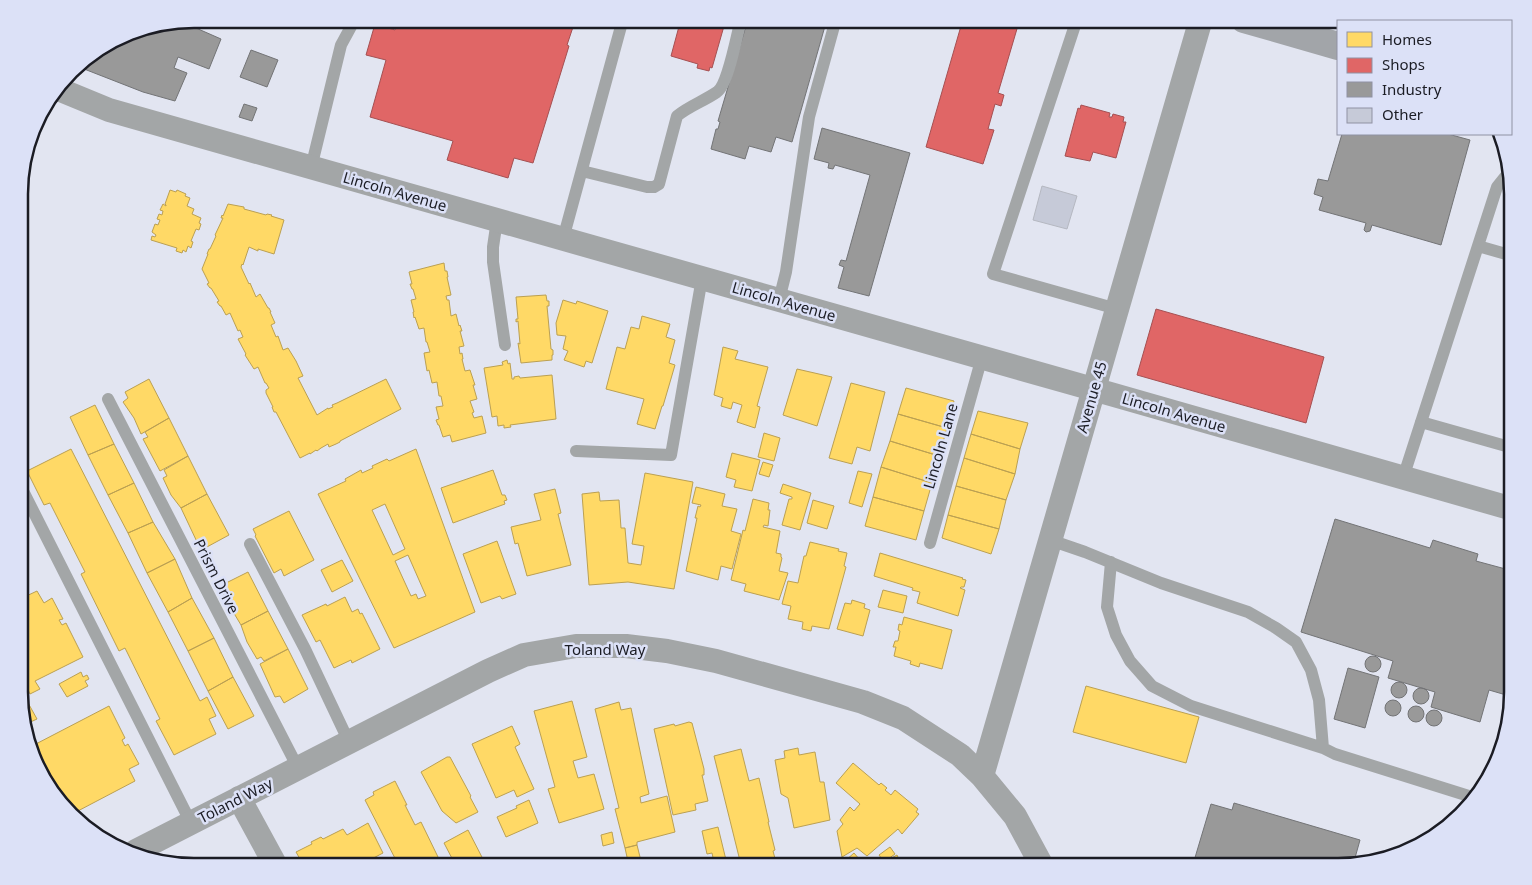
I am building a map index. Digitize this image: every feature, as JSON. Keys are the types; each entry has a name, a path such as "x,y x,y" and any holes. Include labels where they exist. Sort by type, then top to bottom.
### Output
{"main road":[{"path":"1275,28 1337,46"}],"street":[{"name":"Avenue 45","path":"982,776 1198,28"},
{"name":"Lincoln Avenue","path":"63,91 110,110 311,168 1504,506"},
{"name":"Toland Way","path":"141,849 488,671 524,655 576,646 626,646 667,651 716,661 863,702 903,718 960,755 982,776 1015,816 1037,857"},
{"path":"239,798 272,858"}],"lane":[{"path":"311,168 340,45 350,28"},
{"path":"563,239 621,28"},
{"path":"582,171 654,187 659,184 676,116 719,91 725,79 739,28"},
{"path":"779,300 786,272 809,117 834,28"},
{"path":"1074,28 992,274 1117,309"},
{"path":"1403,478 1497,188 1503,179"},
{"path":"498,220 493,247 493,262 505,345"},
{"path":"1478,246 1504,253"},
{"path":"576,451 671,455 702,278"},
{"name":"Lincoln Lane","path":"930,542 982,357"},
{"name":"Prism Drive","path":"108,399 298,768"},
{"path":"1421,422 1504,445"},
{"path":"28,501 191,823"},
{"path":"1050,540 1111,562 1161,583 1248,612 1296,642 1311,670 1319,700 1323,748"},
{"path":"250,544 349,742"},
{"path":"1111,562 1107,607 1116,635 1130,661 1152,686 1191,706 1468,796"}],"building: Homes":[{"path":"170,190 176,192 177,190 186,194 185,196 190,198 187,206 194,209 192,214 201,218 199,230 196,229 191,241 193,242 191,248 188,246 186,252 183,250 182,253 176,251 177,248 151,240 152,236 155,237 156,235 152,232 155,224 158,225 160,220 157,219 159,214 162,215 163,211 160,210 163,204 166,206"},
{"path":"228,204 272,215 284,220 274,254 249,247 241,267 256,297 260,294 269,308 275,323 271,325 276,337 278,336 283,350 288,348 296,361 303,376 298,378 317,415 333,407 332,405 386,379 401,409 336,444 329,447 328,444 300,458 276,412 274,412 266,393 266,390 269,388 258,367 254,369 245,355 238,339 243,337 240,330 238,331 230,313 226,315 217,302 219,301 207,284 209,283 202,269"},
{"path":"444,263 451,295 446,296 447,300 449,300 451,316 456,314 462,331 460,331 464,346 459,347 460,354 462,353 465,371 470,370 475,385 473,385 477,399 470,401 474,412 472,413 474,418 482,416 486,433 452,442 450,435 443,437 436,420 439,419 436,407 443,406 437,382 432,383 429,370 427,371 424,353 430,352 424,328 419,329 414,318 411,300 416,299 410,284 412,284 409,272"},
{"path":"546,295 547,301 549,301 549,306 547,306 551,349 553,350 552,360 521,363 518,343 520,344 518,321 516,322 516,319 518,319 516,297"},
{"path":"563,300 576,304 577,301 608,311 592,363 586,361 584,367 564,360 568,351 563,349 566,336 557,335 556,323"},
{"path":"642,316 670,324 666,337 675,340 669,363 675,365 655,429 637,424 644,399 606,389 617,347 625,349 631,327 639,329"},
{"path":"723,347 738,351 735,359 768,367 757,406 760,407 755,428 737,422 742,405 733,402 731,409 721,406 723,398 714,395"},
{"path":"507,360 508,364 510,363 512,379 519,376 520,378 552,375 556,419 510,425 511,427 504,428 504,425 498,426 497,416 492,417 484,368 503,365 502,362"},
{"path":"797,369 832,377 817,426 783,415"},
{"path":"149,379 169,418 141,434 134,418 123,402 128,398 125,392"},
{"path":"851,383 885,392 870,451 857,447 852,464 829,458"},
{"path":"906,388 954,401 947,428 898,414"},
{"path":"95,405 114,444 88,455 70,417"},
{"path":"978,411 1028,423 1020,449 971,434"},
{"path":"898,414 947,428 939,456 890,441"},
{"path":"169,418 188,456 160,471 143,439 148,437 145,432"},
{"path":"764,433 780,438 774,461 758,457"},
{"path":"971,434 1020,449 1015,474 964,458"},
{"path":"890,441 939,456 932,483 881,467"},
{"path":"114,444 134,483 108,495 88,455"},
{"path":"71,449 200,701 207,697 216,716 209,719 216,734 174,755 156,721 160,719 125,648 119,651 81,574 85,572 50,503 44,505 28,470"},
{"path":"416,449 475,612 394,648 318,494 346,481 345,479 361,470 362,473 387,459 389,461","holes":["385,504 405,549 393,555 372,510","408,555 426,596 418,599 416,594 411,596 395,561"]},
{"path":"732,453 760,460 752,491 734,487 736,480 726,477"},
{"path":"188,456 207,494 181,508 171,495 163,478 167,476 164,470"},
{"path":"964,458 1015,474 1006,500 956,486"},
{"path":"763,462 773,465 769,477 759,474"},
{"path":"881,467 932,483 924,511 873,497"},
{"path":"493,470 502,495 505,495 507,500 504,501 505,504 453,523 441,488"},
{"path":"858,471 872,474 862,507 849,503"},
{"path":"645,473 693,482 674,589 628,582 589,585 582,494 599,492 600,501 619,500 621,528 625,528 628,563 641,565 644,546 632,544"},
{"path":"134,483 153,522 128,533 108,495"},
{"path":"783,484 811,493 800,530 782,525 789,499 792,499 792,497 780,493"},
{"path":"956,486 1006,500 999,529 948,515"},
{"path":"696,487 725,494 722,506 737,509 731,531 741,534 732,569 721,566 718,580 686,571 697,518 695,518 698,506 700,507 701,505 692,503"},
{"path":"555,489 561,513 558,514 571,565 527,576 518,543 515,544 511,527 541,520 534,494"},
{"path":"207,494 229,535 205,548 202,542 198,544 181,508"},
{"path":"873,497 924,511 916,540 865,526"},
{"path":"753,499 769,503 768,526 764,525 763,527 780,531 776,553 781,554 782,558 779,571 788,573 779,600 744,591 746,584 731,580 743,530 745,531"},
{"path":"813,500 834,506 827,529 807,523"},
{"path":"289,511 314,560 284,576 281,569 274,573 253,529"},
{"path":"948,515 999,529 991,554 942,538"},
{"path":"153,522 175,559 147,573 128,533"},
{"path":"497,541 516,594 502,599 500,596 481,603 463,554"},
{"path":"810,542 839,549 838,551 847,553 844,566 846,567 829,629 812,626 811,631 802,629 803,622 788,619 791,606 782,604 788,581 798,583 804,556 806,556"},
{"path":"880,553 966,580 964,587 960,588 965,590 958,616 917,603 920,592 912,590 913,588 874,576"},
{"path":"175,559 192,598 168,612 147,573"},
{"path":"342,560 353,581 332,592 321,570"},
{"path":"248,572 268,611 241,625 223,595 228,590 222,585"},
{"path":"883,590 907,596 903,613 878,607"},
{"path":"37,591 44,603 52,598 63,619 59,620 62,625 66,623 83,657 35,681 40,689 30,694 28,690 28,595"},
{"path":"345,597 352,612 358,609 360,614 362,613 380,649 352,663 351,660 334,668 320,640 316,642 302,615"},
{"path":"192,598 214,638 188,651 168,612"},
{"path":"852,600 865,604 864,608 870,610 863,636 837,629 845,603 851,604"},
{"path":"268,611 288,649 264,661 261,657 257,659 247,642 241,625"},
{"path":"904,617 952,630 942,669 920,663 919,667 910,664 911,661 894,656 896,647 893,647 895,641 898,641 899,624 902,625"},
{"path":"214,638 233,677 208,691 188,651"},
{"path":"288,649 308,689 284,703 280,696 275,697 260,664"},
{"path":"81,672 83,677 87,675 89,679 85,681 88,686 67,697 59,684"},
{"path":"233,677 254,716 228,729 208,691"},
{"path":"1086,686 1199,717 1186,763 1073,732"},
{"path":"572,701 587,757 573,761 578,778 594,774 604,809 559,823 548,789 555,787 534,711"},
{"path":"619,702 621,710 631,708 649,794 640,797 641,803 667,796 675,832 637,842 637,845 625,848 615,809 619,808 595,709"},
{"path":"29,704 37,719 31,722"},
{"path":"109,706 125,738 122,740 125,746 128,744 139,764 129,769 135,781 78,811 55,784 36,744"},
{"path":"692,723 704,769 704,775 702,775 708,801 695,804 696,810 673,815 654,729"},
{"path":"512,726 520,744 515,747 534,789 517,797 514,790 496,798 472,744"},
{"path":"798,748 799,755 815,752 820,782 824,782 830,820 794,828 788,798 781,794 775,760 785,758 784,751"},
{"path":"741,749 749,781 759,778 775,850 773,851 775,857 739,858 714,756"},
{"path":"450,757 478,812 456,823 442,811 421,772"},
{"path":"853,763 879,785 881,783 887,788 885,790 891,795 895,790 918,809 916,812 919,814 902,834 898,829 867,856 857,848 842,857 837,831 843,824 840,820 850,807 854,811 860,804 836,783"},
{"path":"395,781 415,825 421,822 438,857 395,858 365,800 374,795 373,792"},
{"path":"529,800 538,823 506,837 497,817"},
{"path":"368,823 383,853 374,858 299,858 296,852 321,837 323,839 343,829 347,835"},
{"path":"718,827 725,858 713,858 712,853 707,854 702,831"},
{"path":"468,830 482,858 452,858 444,843"},
{"path":"612,832 614,843 603,846 601,835"},
{"path":"637,845 640,858 627,858 625,848"},
{"path":"890,847 895,854 890,857 881,857 879,855"},
{"path":"854,853 858,857 849,857"}],"building: Shops":[{"path":"374,28 395,30 396,28 573,28 567,45 569,46 533,163 514,158 508,178 447,160 453,141 370,117 386,60 366,55"},
{"path":"679,28 723,28 712,68 710,67 709,71 697,68 698,64 671,56"},
{"path":"960,28 1017,28 998,93 1004,95 1001,106 995,104 988,129 994,130 983,164 926,147"},
{"path":"1081,105 1110,113 1109,117 1112,117 1113,114 1124,117 1123,122 1126,122 1116,158 1093,152 1090,161 1065,156 1078,108 1080,109"},
{"path":"1156,309 1324,357 1306,423 1137,375"}],"building: Industry":[{"path":"196,28 221,39 209,69 178,57 174,68 187,73 175,101 143,92 84,69 110,50 130,40 151,33 172,29"},
{"path":"745,28 824,28 792,142 776,137 771,152 749,146 745,159 711,149 716,129 718,129 720,122 718,121"},
{"path":"251,50 278,60 267,87 240,77"},
{"path":"244,104 257,108 252,121 239,117"},
{"path":"822,128 910,153 869,296 838,288 844,267 839,265 841,260 846,261 870,175 835,165 833,169 828,168 829,163 814,159"},
{"path":"1342,135 1452,135 1470,140 1441,245 1372,225 1370,231 1366,232 1364,230 1366,223 1319,210 1323,197 1314,194 1318,179 1328,181"},
{"path":"1335,519 1430,548 1433,540 1478,554 1476,561 1504,569 1504,694 1489,690 1480,722 1431,707 1435,692 1388,678 1393,661 1301,632"},
{"path":"1373,656 1379,658 1381,664 1379,670 1373,672 1367,670 1365,664 1367,658"},
{"path":"1348,668 1379,677 1365,728 1334,719"},
{"path":"1399,682 1405,684 1407,690 1405,696 1399,698 1393,696 1391,690 1393,684"},
{"path":"1421,688 1427,690 1429,696 1427,702 1421,704 1415,702 1413,696 1415,690"},
{"path":"1393,700 1399,702 1401,708 1399,714 1393,716 1387,714 1385,708 1387,702"},
{"path":"1416,706 1422,708 1424,714 1422,720 1416,722 1410,720 1408,714 1410,708"},
{"path":"1434,710 1440,712 1442,718 1440,724 1434,726 1428,724 1426,718 1428,712"},
{"path":"1234,803 1360,840 1355,856 1195,857 1211,804 1232,810"}],"building: Other":[{"path":"1042,186 1077,196 1067,229 1033,220"}]}
